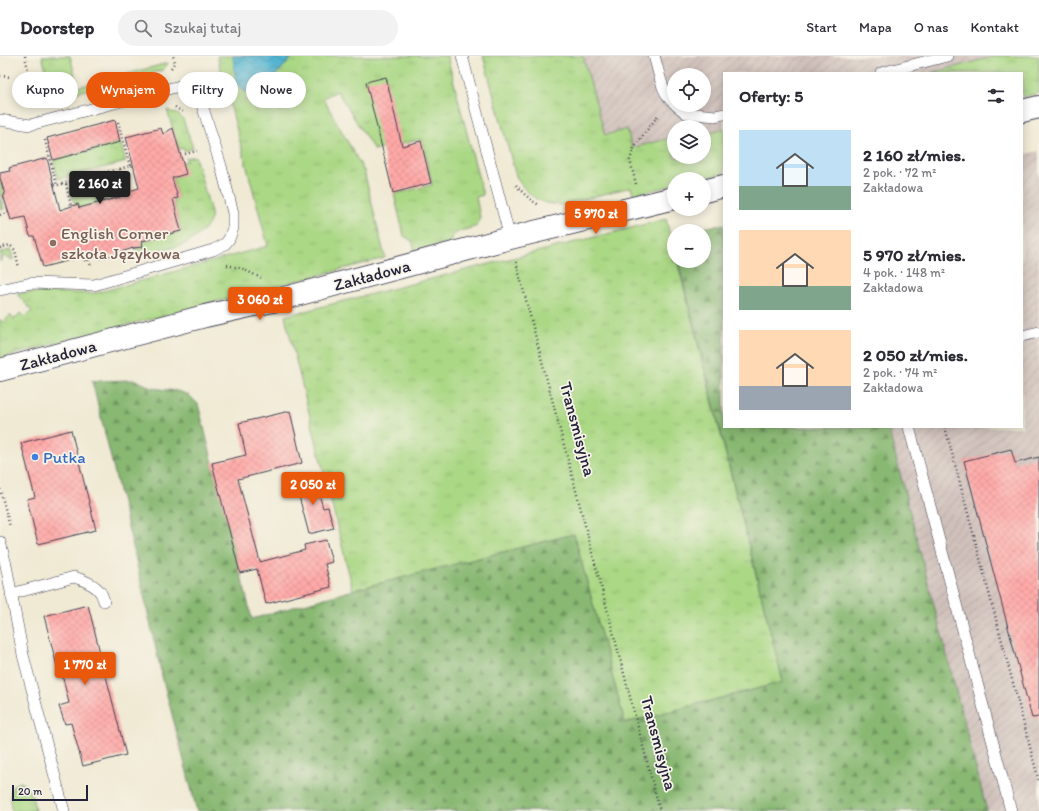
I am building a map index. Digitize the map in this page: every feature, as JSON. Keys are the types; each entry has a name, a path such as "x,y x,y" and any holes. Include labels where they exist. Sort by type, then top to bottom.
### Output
{"street":[{"path":"1023,111 1039,107"},
{"path":"711,189 723,186"},
{"name":"Zakładowa","path":"0,370 205,316 281,299 510,238 667,200"}],"lane":[{"path":"462,56 510,238"},
{"path":"654,56 662,84 667,94"},
{"path":"885,72 947,56"},
{"path":"0,290 31,283 94,285 213,250 225,244 229,239 233,228 233,213 221,166 195,82 170,89"},
{"path":"0,120 30,125 98,108"},
{"path":"685,112 715,116 723,114"},
{"path":"1023,336 1039,332"},
{"path":"909,428 1011,811"},
{"path":"0,542 23,655 64,811"},
{"path":"11,594 74,577 81,578 99,590 104,601"}],"path":[{"path":"25,56 29,72"},
{"path":"166,72 171,68 174,62 173,56"},
{"path":"0,76 12,77"},
{"path":"170,106 186,114"},
{"path":"40,123 56,186 132,166 115,108"},
{"path":"638,188 630,160 634,148 660,114"},
{"path":"185,154 198,150 200,158"},
{"path":"120,169 126,192"},
{"path":"513,180 525,195 545,208"},
{"path":"66,184 71,206"},
{"path":"0,215 9,212"},
{"name":"Transmisyjna","path":"510,238 660,811"},
{"path":"0,248 10,245 15,250 24,284"},
{"path":"112,255 123,252 124,256"},
{"path":"945,428 1039,781"}],"shaded area":[{"path":"579,56 1010,56 954,72 723,72 723,136 711,140 711,120 667,120 667,153 634,162 606,146"},
{"path":"1039,151 1039,811 987,811 888,428 1023,428 1023,155"}],"green space":[{"path":"42,56 70,56 74,72 46,72"},
{"path":"217,56 447,56 483,195 476,197 480,217 477,226 457,233 452,238 451,242 415,251 412,241 404,236 394,194 432,185 422,139 374,150 337,91 323,98 364,171 385,258 0,358 0,319 3,322 10,315 14,319 21,313 25,317 32,311 17,294 37,292 96,293 268,246 231,108 238,108 238,72 221,72"},
{"path":"483,56 583,56 605,135 627,129 632,148 667,139 667,164 711,164 711,132 723,129 723,173 711,176 711,172 667,172 667,187 633,195 631,187 561,205 546,203 534,197 520,183 516,176"},
{"path":"996,56 1039,56 1039,93 1023,97 1023,72 936,72"},
{"path":"168,63 163,70 155,72 134,72"},
{"path":"86,85 86,90 78,92 78,87"},
{"path":"167,110 179,115 183,119 193,148 184,151 183,148 179,149"},
{"path":"120,142 126,162 58,179 53,160"},
{"path":"195,156 211,213 209,223 199,235 182,245 143,256 136,248 142,246 142,241 181,231 173,199 178,198 172,178 185,174 182,162 187,161 186,158"},
{"path":"117,175 122,193 120,194 120,197 79,208 78,204 75,205 70,188"},
{"path":"0,178 5,195 0,196"},
{"path":"0,196 4,209 0,210"},
{"path":"666,219 667,268 679,268 783,682 625,723 574,534 353,590 285,316"},
{"path":"723,224 723,428 888,428 987,811 197,811 162,676 134,551 92,381 136,380 152,388 177,391 189,395 198,404 252,619 353,590 574,534 625,723 783,682 680,268 711,268 711,226"},
{"path":"11,250 13,260 3,256 0,262 0,253"},
{"path":"21,782 28,788 34,802 35,811 12,811 10,798 13,785"}],"water":[{"path":"233,56 292,56 279,72 246,72 246,92 238,86 238,72 235,72"}],"building":[{"path":"386,77 402,146 421,141 431,183 393,193 366,82"},
{"path":"115,120 120,142 53,160 47,138"},
{"path":"161,128 163,134 173,128 186,174 172,178 178,198 173,199 181,231 142,241 143,247 133,248 100,259 99,256 84,261 83,257 43,267 34,236 30,236 25,217 11,220 3,195 5,195 0,173 10,171 9,168 47,158 60,210 78,204 79,208 120,197 120,194 139,188 126,137"},
{"path":"290,411 302,463 238,479 260,562 305,550 304,545 326,540 332,562 325,564 331,587 266,604 257,569 240,573 212,463 246,455 239,423"},
{"path":"71,430 96,530 38,544 27,499 35,497 21,443"},
{"path":"1011,449 1015,463 1039,457 1039,717 1032,718 964,461"},
{"path":"314,476 323,508 328,507 334,528 309,534 295,481"},
{"path":"88,605 126,755 83,766 71,723 65,724 59,706 69,703 60,666 57,666 44,616"}],"place":[{"name":"English Corner szkoła Językowa","path":"53,243"},
{"name":"Putka","path":"35,457"}]}
